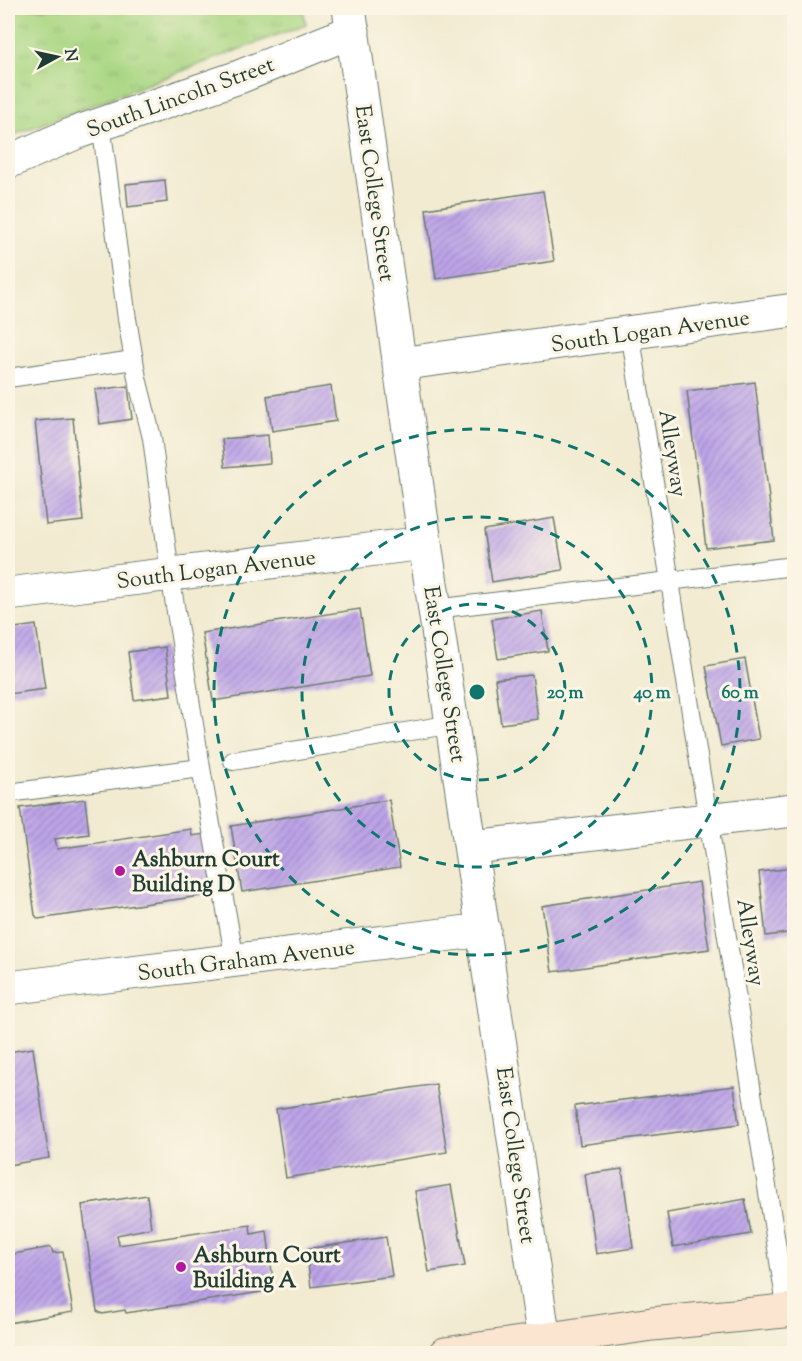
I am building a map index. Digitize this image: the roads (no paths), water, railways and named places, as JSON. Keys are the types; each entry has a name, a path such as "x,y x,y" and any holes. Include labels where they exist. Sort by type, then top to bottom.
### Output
{"main road":[{"path":"446,1353 652,1324 791,1310"}],"street":[{"name":"South Lincoln Street","path":"8,162 101,124 239,76 352,19"},
{"name":"East College Street","path":"352,19 425,543 544,1340"},
{"name":"South Logan Avenue","path":"399,364 795,310"},
{"name":"South Logan Avenue","path":"8,594 425,543"},
{"path":"472,847 795,810"},
{"name":"South Graham Avenue","path":"8,988 484,930"}],"lane":[{"path":"101,124 134,360 152,438 170,574 235,961"},
{"name":"Alleyway","path":"630,332 708,819 791,1310"},
{"path":"8,378 134,360"},
{"path":"435,609 795,566"},
{"path":"233,761 453,724"},
{"path":"8,793 201,768"}],"place":[{"name":"Ashburn Court Building D","path":"120,871"},
{"name":"Ashburn Court Building A","path":"181,1267"}]}
